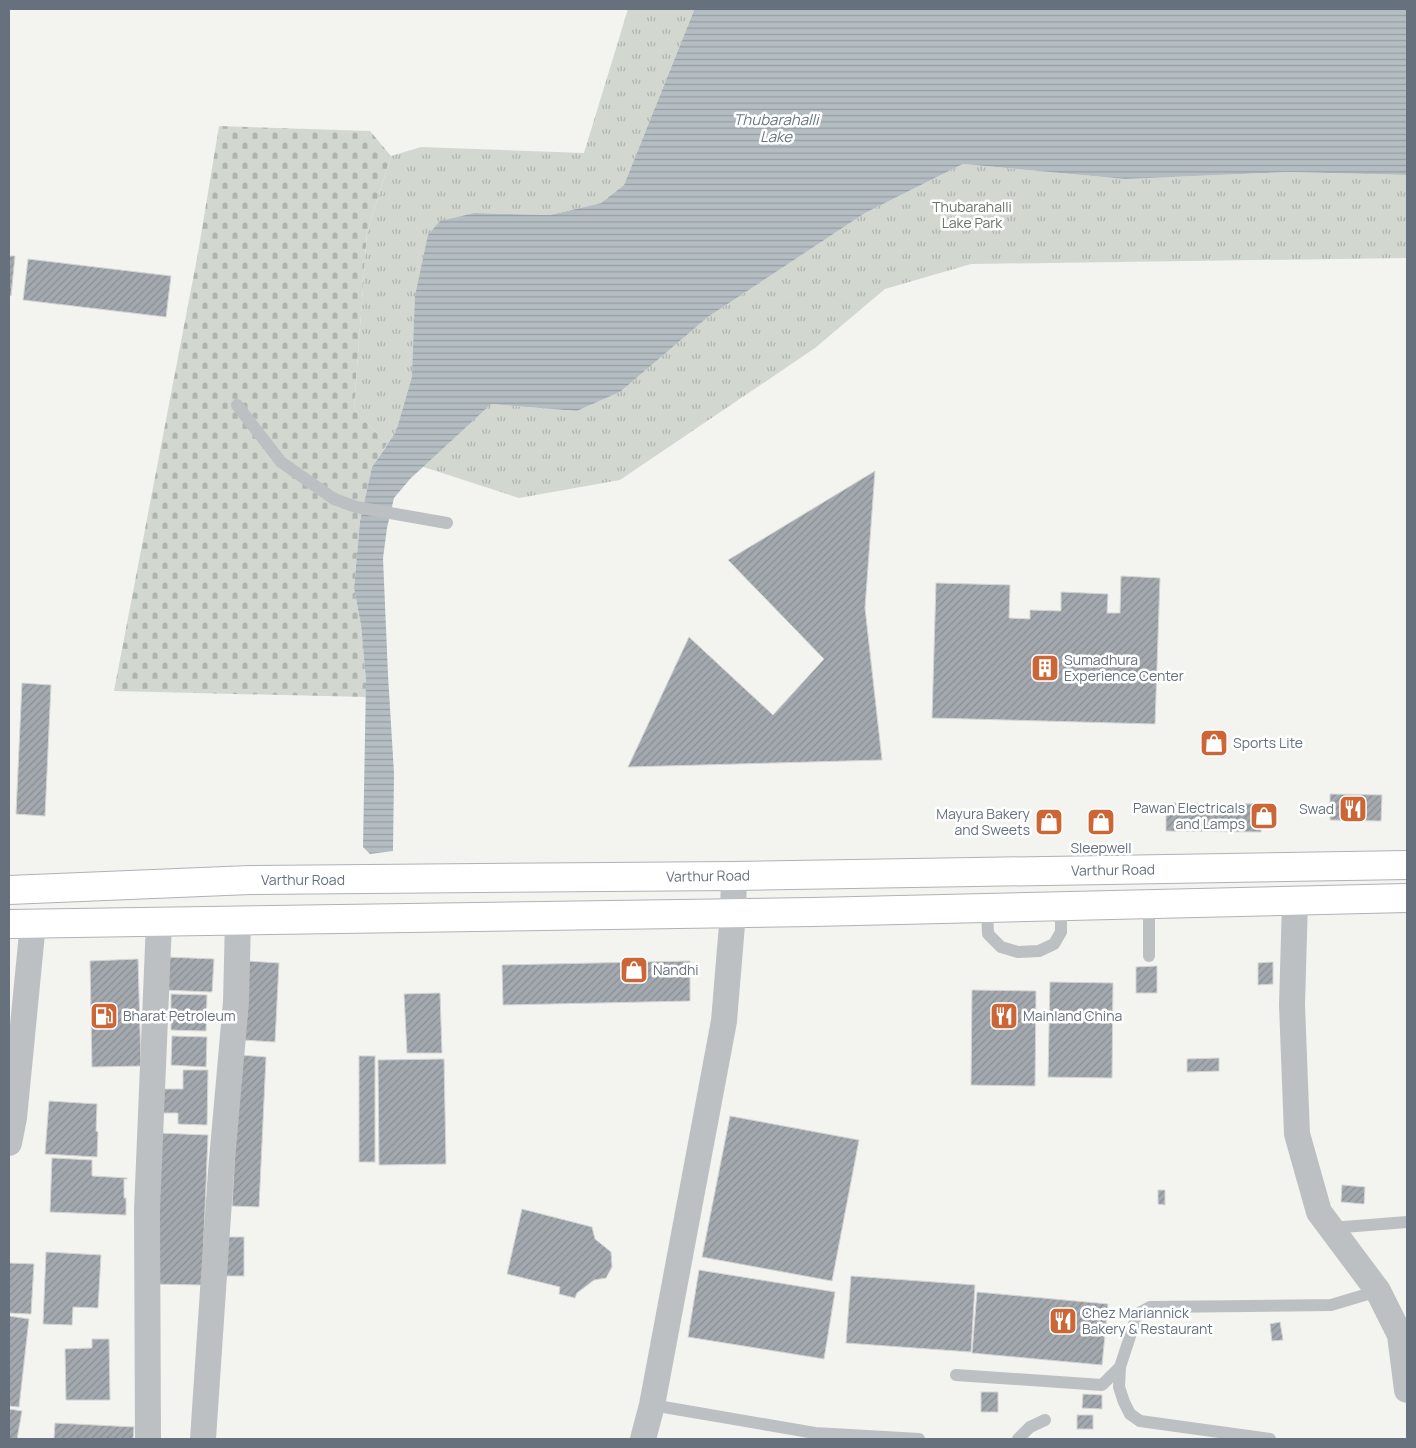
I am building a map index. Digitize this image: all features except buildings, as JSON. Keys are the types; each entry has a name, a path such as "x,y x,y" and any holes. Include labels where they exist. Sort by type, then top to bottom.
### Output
{"main road":[{"name":"Varthur Road","path":"9,890 238,881 734,876 1407,865"},
{"path":"238,881 238,920"},
{"path":"21,924 1061,907 1407,898"}],"street":[{"path":"643,1439 652,1405 724,1021 734,913 734,876"},
{"path":"1294,901 1292,1004 1297,1134 1319,1212 1378,1291 1400,1335 1407,1390"},
{"path":"203,1439 221,1171 236,1002 238,920"},
{"path":"148,1439 147,1210 159,922"},
{"path":"9,1143 15,1108 21,924"}],"lane":[{"path":"237,404 281,462 334,499 356,508 447,523"},
{"path":"1149,904 1149,956"},
{"path":"988,908 988,934 1001,947 1018,952 1032,952 1054,944 1061,932 1061,907"},
{"path":"1331,1228 1407,1222"},
{"path":"1270,1439 1140,1420 1130,1414 1119,1387 1120,1367 1136,1318 1141,1312 1150,1307 1331,1304 1378,1291"},
{"path":"956,1375 1102,1385 1120,1367"},
{"path":"652,1405 815,1433 919,1439"},
{"path":"1018,1439 1030,1427 1045,1420"}],"green space":[{"name":"Thubarahalli Lake Park","path":"628,9 694,9 624,185 601,203 550,215 475,213 491,404 577,411 620,392 708,317 865,213 963,164 1125,179 1289,172 1407,175 1407,258 971,264 885,289 815,348 620,480 519,498 402,460 354,409 367,232 391,156 421,147 584,153"},
{"path":"219,126 370,131 391,156 367,232 354,409 387,444 372,467 360,521 354,588 361,625 366,697 114,691 198,253"}],"water":[{"name":"Thubarahalli Lake","path":"694,9 1407,9 1407,175 1289,172 1125,179 963,164 865,213 708,317 620,392 577,411 491,404 410,479 394,498 383,558 394,773 393,851 370,854 363,847 366,680 361,625 354,588 360,521 372,467 396,432 412,377 415,296 428,235 440,221 475,213 550,215 601,203 624,185"}],"place":[{"name":"Sumadhura Experience Center","path":"1045,668"},
{"name":"Sports Lite","path":"1214,743"},
{"name":"Swad","path":"1353,809"},
{"name":"Pawan Electricals and Lamps","path":"1264,816"},
{"name":"Mayura Bakery and Sweets","path":"1049,822"},
{"name":"Sleepwell","path":"1101,822"},
{"name":"Nandhi","path":"634,970"},
{"name":"Bharat Petroleum","path":"104,1016"},
{"name":"Mainland China","path":"1004,1016"},
{"name":"Chez Mariannick Bakery & Restaurant","path":"1063,1321"}]}
